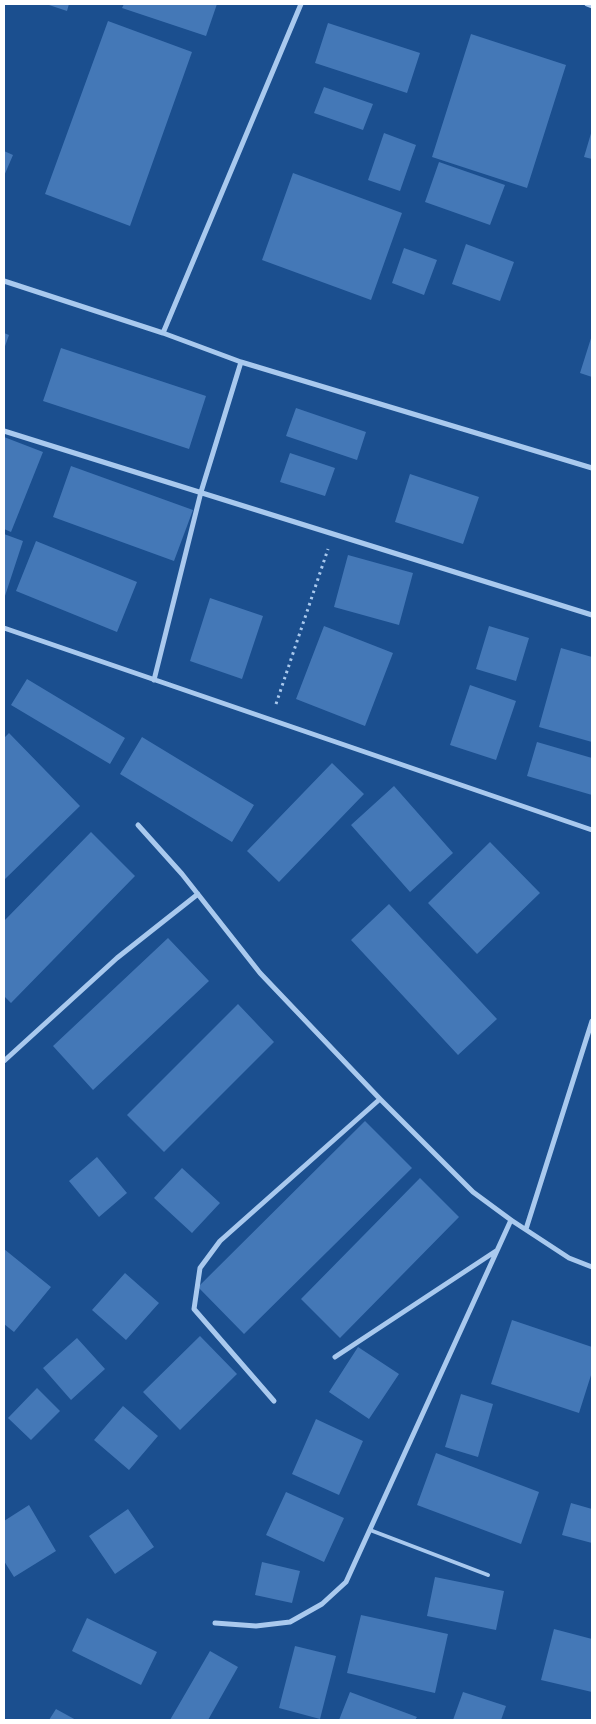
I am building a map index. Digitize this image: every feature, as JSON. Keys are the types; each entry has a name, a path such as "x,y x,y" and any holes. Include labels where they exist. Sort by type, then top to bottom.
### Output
{"street":[{"path":"163,334 301,4"},
{"path":"587,4 592,6"},
{"path":"4,281 241,362 592,468"},
{"path":"154,680 202,492 241,362"},
{"path":"4,431 592,615"},
{"path":"4,628 592,830"},
{"path":"138,825 182,874 260,973 380,1099 473,1192 510,1220 569,1258 592,1267"},
{"path":"4,1061 117,958 198,894"},
{"path":"526,1229 592,1021"},
{"path":"274,1401 194,1308 200,1268 220,1241 380,1099"},
{"path":"215,1623 256,1626 290,1622 322,1604 346,1582 510,1220"},
{"path":"336,1357 496,1250"}],"lane":[{"path":"370,1530 488,1575"}],"path":[{"path":"271,720 333,534"}],"building":[{"path":"46,4 69,4 67,11"},
{"path":"124,4 217,4 206,36 122,8"},
{"path":"108,21 192,52 130,226 45,194"},
{"path":"328,23 420,53 407,93 315,63"},
{"path":"471,34 566,65 527,188 432,157"},
{"path":"324,87 373,104 363,130 314,113"},
{"path":"592,130 592,159 584,157"},
{"path":"384,133 416,145 400,191 368,180"},
{"path":"4,151 13,155 4,176"},
{"path":"439,162 505,185 490,225 425,202"},
{"path":"293,173 402,213 371,300 262,260"},
{"path":"466,244 514,262 500,301 452,284"},
{"path":"404,248 437,260 424,295 392,283"},
{"path":"4,333 9,335 4,349"},
{"path":"592,335 592,377 580,373"},
{"path":"61,348 206,396 189,449 43,401"},
{"path":"296,408 366,432 357,460 286,436"},
{"path":"4,437 43,452 11,532 4,529"},
{"path":"290,453 335,468 325,496 280,482"},
{"path":"71,466 193,510 174,561 53,517"},
{"path":"410,474 479,497 463,544 395,522"},
{"path":"4,534 23,541 4,599"},
{"path":"36,541 137,582 117,632 16,591"},
{"path":"348,555 413,573 399,625 334,607"},
{"path":"210,598 263,616 242,679 190,661"},
{"path":"324,626 393,653 365,726 296,699"},
{"path":"489,626 529,638 516,681 476,669"},
{"path":"561,648 592,657 592,742 539,727"},
{"path":"27,679 125,738 110,764 11,705"},
{"path":"470,685 516,701 496,760 450,745"},
{"path":"9,733 80,806 4,880 4,738"},
{"path":"142,737 254,805 232,842 120,774"},
{"path":"537,742 592,758 592,795 527,776"},
{"path":"332,763 364,794 279,882 247,851"},
{"path":"394,786 453,853 410,892 351,825"},
{"path":"91,832 135,876 11,1003 4,996 4,921"},
{"path":"490,842 540,893 477,954 428,903"},
{"path":"389,904 497,1019 458,1055 351,940"},
{"path":"168,938 209,981 93,1090 53,1046"},
{"path":"238,1004 274,1042 164,1152 127,1115"},
{"path":"365,1121 412,1168 244,1334 198,1287"},
{"path":"97,1157 127,1193 99,1217 69,1181"},
{"path":"182,1168 220,1203 192,1233 154,1198"},
{"path":"420,1178 459,1217 340,1338 301,1299"},
{"path":"4,1249 51,1287 14,1332 4,1324"},
{"path":"125,1273 159,1303 126,1340 92,1310"},
{"path":"512,1320 592,1347 592,1372 579,1413 491,1384"},
{"path":"200,1336 237,1374 180,1430 143,1392"},
{"path":"77,1338 105,1369 71,1400 43,1368"},
{"path":"358,1347 399,1374 369,1419 329,1392"},
{"path":"37,1388 60,1411 31,1440 8,1418"},
{"path":"461,1394 493,1404 478,1457 445,1447"},
{"path":"123,1406 158,1436 129,1470 94,1440"},
{"path":"316,1419 363,1441 339,1495 292,1474"},
{"path":"436,1453 539,1492 521,1544 417,1505"},
{"path":"286,1492 344,1518 324,1562 266,1535"},
{"path":"571,1503 592,1509 592,1543 562,1535"},
{"path":"29,1505 56,1551 14,1577 4,1561 4,1521"},
{"path":"128,1509 154,1547 115,1574 89,1536"},
{"path":"262,1562 300,1571 292,1603 255,1595"},
{"path":"435,1577 504,1591 496,1630 427,1616"},
{"path":"361,1615 448,1634 435,1693 347,1673"},
{"path":"87,1618 157,1652 141,1685 72,1651"},
{"path":"554,1629 592,1639 592,1692 541,1680"},
{"path":"295,1646 336,1656 320,1719 279,1708"},
{"path":"210,1651 238,1667 208,1720 170,1720"},
{"path":"350,1692 417,1717 415,1720 339,1720"},
{"path":"463,1692 506,1706 501,1720 453,1720"},
{"path":"56,1709 76,1720 49,1720"}]}
